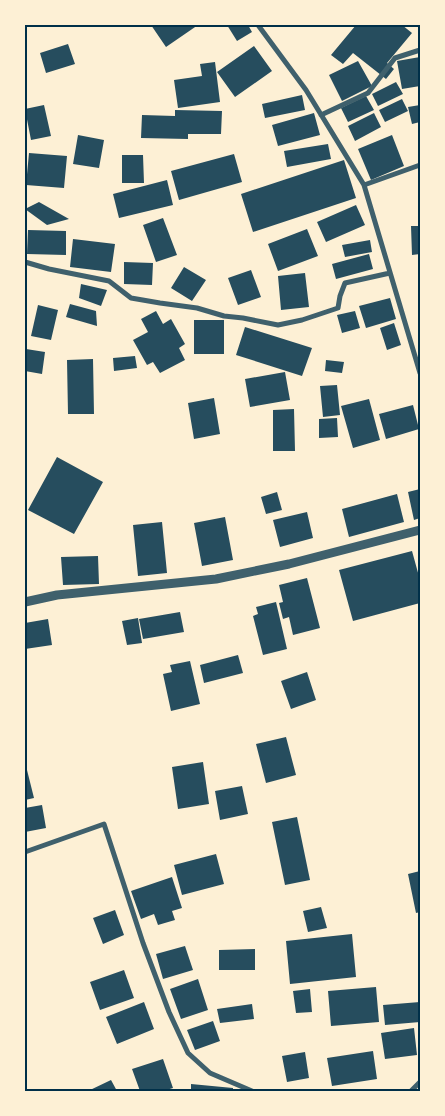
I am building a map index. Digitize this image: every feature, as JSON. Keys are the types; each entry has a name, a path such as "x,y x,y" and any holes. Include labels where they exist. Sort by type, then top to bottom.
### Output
{"street":[{"path":"258,25 306,90 364,185 420,373"},
{"path":"321,115 368,93 395,58 420,50"},
{"path":"364,185 420,165"},
{"path":"25,262 109,281 132,298 197,308 224,316 278,325 302,320 338,308 345,283 390,273"},
{"path":"25,602 57,595 216,579 289,564 420,530"},
{"path":"25,852 104,824 143,943 169,1012 188,1053 210,1073 252,1091"},
{"path":"411,1091 420,1082"}],"building":[{"path":"151,25 198,25 166,47"},
{"path":"227,25 248,25 252,32 237,41"},
{"path":"356,25 402,25 412,33 387,63 394,69 386,79 353,53 343,64 331,55"},
{"path":"68,44 75,64 46,73 40,53"},
{"path":"254,46 272,71 235,97 217,72"},
{"path":"420,57 420,86 402,89 397,61"},
{"path":"358,61 372,86 342,101 329,75"},
{"path":"215,62 220,102 178,108 174,80 202,76 200,64"},
{"path":"396,82 403,94 378,106 372,94"},
{"path":"302,95 305,110 265,118 262,104"},
{"path":"366,96 374,110 348,122 341,108"},
{"path":"402,99 408,111 385,122 379,110"},
{"path":"44,105 51,136 31,140 25,109"},
{"path":"420,105 420,122 412,124 408,107"},
{"path":"175,110 222,111 221,134 188,134 188,139 141,138 142,115 175,116"},
{"path":"314,113 320,135 278,146 272,125"},
{"path":"374,113 381,127 355,141 348,126"},
{"path":"78,135 104,140 99,168 73,164"},
{"path":"392,135 404,166 371,180 358,149"},
{"path":"328,144 331,159 287,167 284,151"},
{"path":"29,153 67,156 64,188 26,185"},
{"path":"234,154 242,182 179,200 171,171"},
{"path":"122,155 143,155 144,183 122,183"},
{"path":"344,160 356,198 253,232 241,194"},
{"path":"167,180 173,205 119,218 113,194"},
{"path":"39,202 69,219 47,225 25,209"},
{"path":"356,205 365,225 326,242 317,222"},
{"path":"163,218 177,255 156,262 143,225"},
{"path":"411,226 420,226 420,254 412,255"},
{"path":"307,229 318,256 278,271 268,244"},
{"path":"28,230 66,231 66,255 27,254"},
{"path":"73,239 115,244 111,272 70,267"},
{"path":"370,240 372,252 345,257 342,245"},
{"path":"369,254 373,269 336,279 332,264"},
{"path":"124,262 153,263 152,285 124,284"},
{"path":"184,267 206,280 192,301 171,288"},
{"path":"251,270 261,297 238,305 228,278"},
{"path":"305,273 309,307 281,310 278,276"},
{"path":"81,284 107,290 101,306 79,298"},
{"path":"390,298 396,319 366,328 359,306"},
{"path":"70,304 96,311 97,326 66,317"},
{"path":"38,305 58,310 51,340 31,336"},
{"path":"156,311 163,324 171,319 185,344 179,348 185,360 160,373 153,362 147,365 133,340 148,332 141,319"},
{"path":"355,311 360,328 342,333 337,315"},
{"path":"194,320 224,320 224,354 194,354"},
{"path":"394,323 401,345 387,350 380,328"},
{"path":"245,327 312,348 302,376 236,355"},
{"path":"26,349 45,352 42,374 25,371"},
{"path":"135,356 137,368 114,371 113,358"},
{"path":"93,359 94,414 68,414 67,360"},
{"path":"326,360 344,362 342,373 325,371"},
{"path":"285,372 290,400 250,407 245,379"},
{"path":"337,385 340,415 323,417 320,386"},
{"path":"214,398 220,434 194,439 188,403"},
{"path":"369,399 380,440 353,448 341,406"},
{"path":"413,405 419,429 386,439 379,414"},
{"path":"294,409 295,451 273,451 273,410"},
{"path":"337,418 338,437 319,438 319,419"},
{"path":"57,457 103,482 74,534 28,510"},
{"path":"420,489 420,518 414,520 408,492"},
{"path":"277,492 282,510 266,514 261,497"},
{"path":"397,494 404,522 349,537 342,509"},
{"path":"307,512 313,538 280,547 273,520"},
{"path":"225,517 233,560 202,566 194,523"},
{"path":"162,522 167,573 138,576 133,525"},
{"path":"412,551 420,580 420,603 353,621 339,570"},
{"path":"98,556 99,584 63,585 61,557"},
{"path":"307,578 320,628 293,635 289,617 283,619 279,603 283,602 279,585"},
{"path":"276,602 287,649 263,655 253,616 258,614 256,607"},
{"path":"180,612 184,632 143,639 139,619"},
{"path":"138,618 142,643 127,645 122,621"},
{"path":"48,619 52,645 25,649 25,623"},
{"path":"238,655 243,673 204,683 200,665"},
{"path":"190,661 200,704 171,711 163,674 172,672 170,665"},
{"path":"307,672 316,700 291,709 281,681"},
{"path":"286,737 296,775 266,783 256,744"},
{"path":"203,762 209,804 178,809 172,767"},
{"path":"25,770 27,770 34,798 25,800"},
{"path":"242,786 248,814 220,820 215,791"},
{"path":"42,805 46,828 25,832 25,808"},
{"path":"297,817 310,880 285,885 272,822"},
{"path":"216,854 224,884 182,895 174,865"},
{"path":"420,871 420,912 416,913 408,874"},
{"path":"172,877 182,908 172,911 175,920 158,925 154,914 141,919 131,891"},
{"path":"321,907 327,928 308,932 303,911"},
{"path":"115,910 124,935 103,944 93,918"},
{"path":"352,934 356,977 290,984 286,941"},
{"path":"185,946 193,970 163,979 156,954"},
{"path":"255,949 255,970 219,970 219,950"},
{"path":"124,970 134,998 100,1010 90,982"},
{"path":"198,979 208,1010 181,1019 170,989"},
{"path":"376,987 379,1022 331,1026 328,991"},
{"path":"310,989 312,1012 296,1013 293,991"},
{"path":"144,1002 154,1029 117,1044 106,1017"},
{"path":"420,1002 420,1022 385,1025 383,1005"},
{"path":"252,1004 254,1019 220,1023 217,1009"},
{"path":"213,1021 220,1041 195,1050 187,1030"},
{"path":"414,1028 417,1055 385,1059 381,1033"},
{"path":"373,1051 377,1079 332,1086 327,1058"},
{"path":"305,1052 309,1078 287,1082 282,1056"},
{"path":"163,1059 173,1088 163,1091 140,1091 132,1069"},
{"path":"111,1080 117,1091 88,1091"},
{"path":"191,1084 233,1088 233,1091 191,1091"}]}
